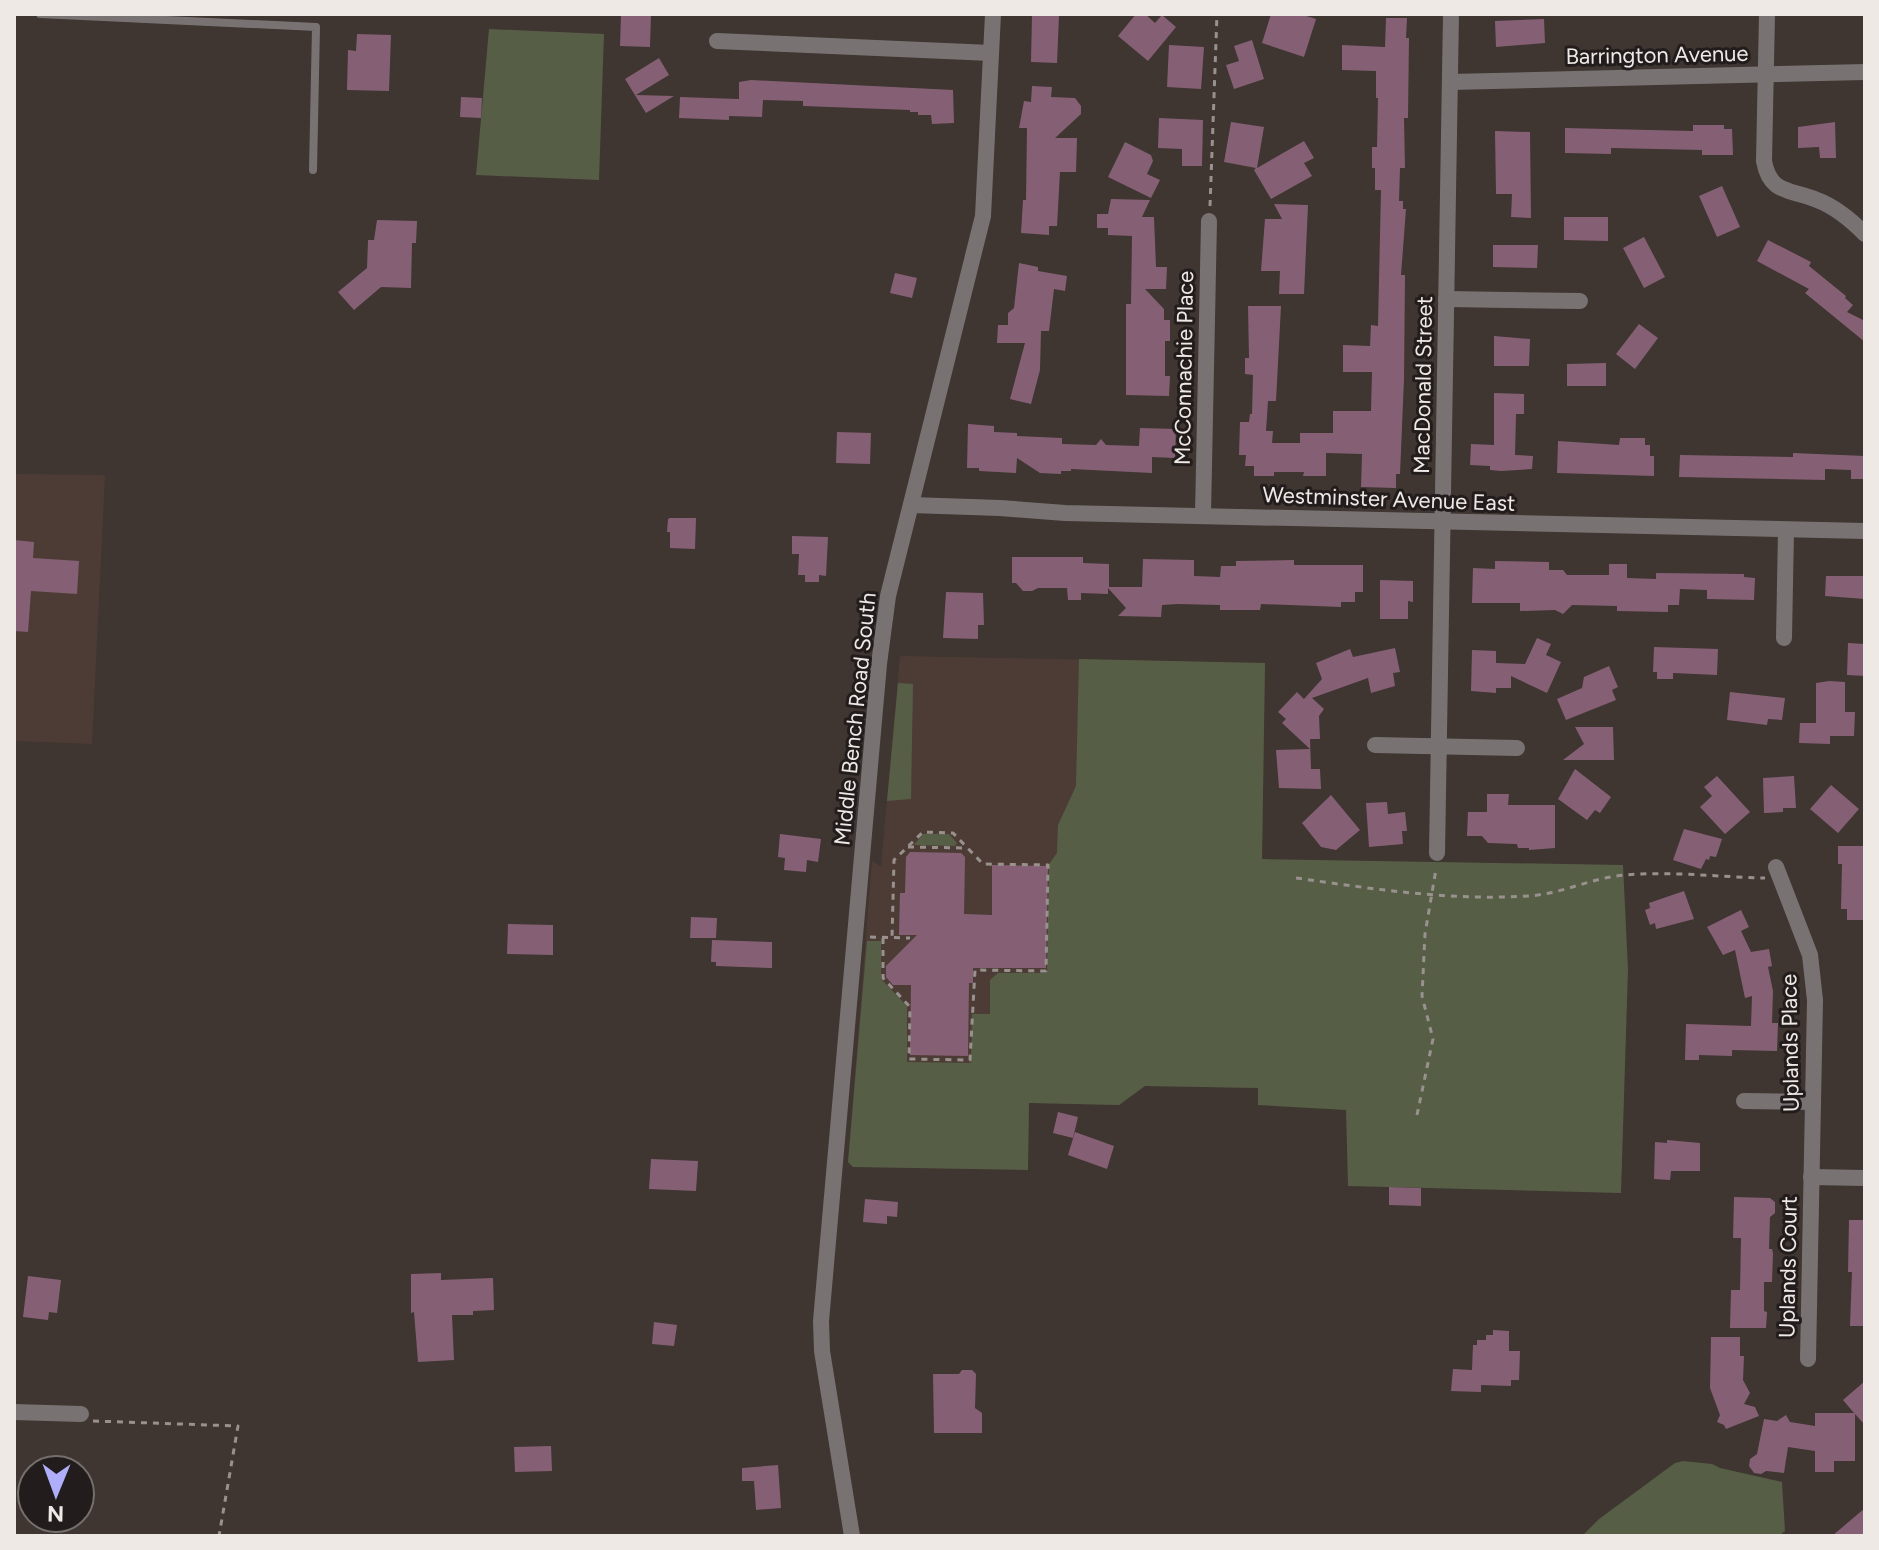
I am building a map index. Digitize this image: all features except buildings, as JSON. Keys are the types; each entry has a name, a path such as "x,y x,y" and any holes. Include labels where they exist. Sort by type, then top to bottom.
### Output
{"street":[{"name":"Middle Bench Road South","path":"852,1536 821,1321 854,936 888,596 983,216 993,14"},
{"name":"MacDonald Street","path":"1437,853 1451,14"},
{"path":"1767,14 1766,174 1781,189 1832,207 1865,234"},
{"path":"717,41 991,53"},
{"name":"Barrington Avenue","path":"1450,82 1865,72"},
{"name":"McConnachie Place","path":"1203,515 1209,221"},
{"path":"1446,299 1580,301"},
{"name":"Westminster Avenue East","path":"911,505 1065,513 1865,531"},
{"path":"1784,638 1786,530"},
{"path":"1375,745 1517,748"},
{"name":"Uplands Place","path":"1778,873 1802,929 1814,978 1811,1177"},
{"path":"1744,1101 1813,1102"},
{"path":"1811,1177 1865,1178"},
{"name":"Uplands Court","path":"1808,1359 1811,1177"},
{"path":"14,1412 81,1414"}],"lane":[{"path":"40,14 316,27 313,170"}],"path":[{"path":"1209,221 1217,14"},
{"path":"883,938 883,978 910,1007 909,1059 970,1060 975,970 1046,971 1048,865 983,864 953,833 923,832 894,860 892,938"},
{"path":"908,847 968,848"},
{"path":"1417,1115 1433,1039 1422,996 1425,934 1437,853"},
{"path":"1296,878 1433,896 1549,894 1595,879 1626,875 1778,873"},
{"path":"854,936 910,938"},
{"path":"81,1414 97,1423 238,1426 219,1536"}],"shaded area":[{"path":"14,474 105,475 92,744 14,741"},
{"path":"900,656 1265,663 1259,1088 1145,1086 1119,1105 1029,1103 1028,1170 853,1167 848,1162 872,861 881,866"}],"green space":[{"path":"489,29 604,34 599,180 476,175"},
{"path":"1079,659 1265,663 1262,859 1623,865 1628,969 1621,1193 1348,1186 1346,1110 1258,1105 1258,1088 1145,1086 1119,1105 1029,1103 1028,1170 853,1167 848,1162 867,941 881,941 881,979 907,1006 907,1062 971,1063 972,1014 990,1014 990,980 998,973 1047,973 1049,864 1057,853 1058,825 1076,786"},
{"path":"898,683 913,684 911,799 887,801"},
{"path":"923,834 949,834 957,843 955,846 914,845"},
{"path":"1675,1463 1712,1464 1782,1482 1785,1531 1779,1536 1582,1536 1599,1519"}]}
